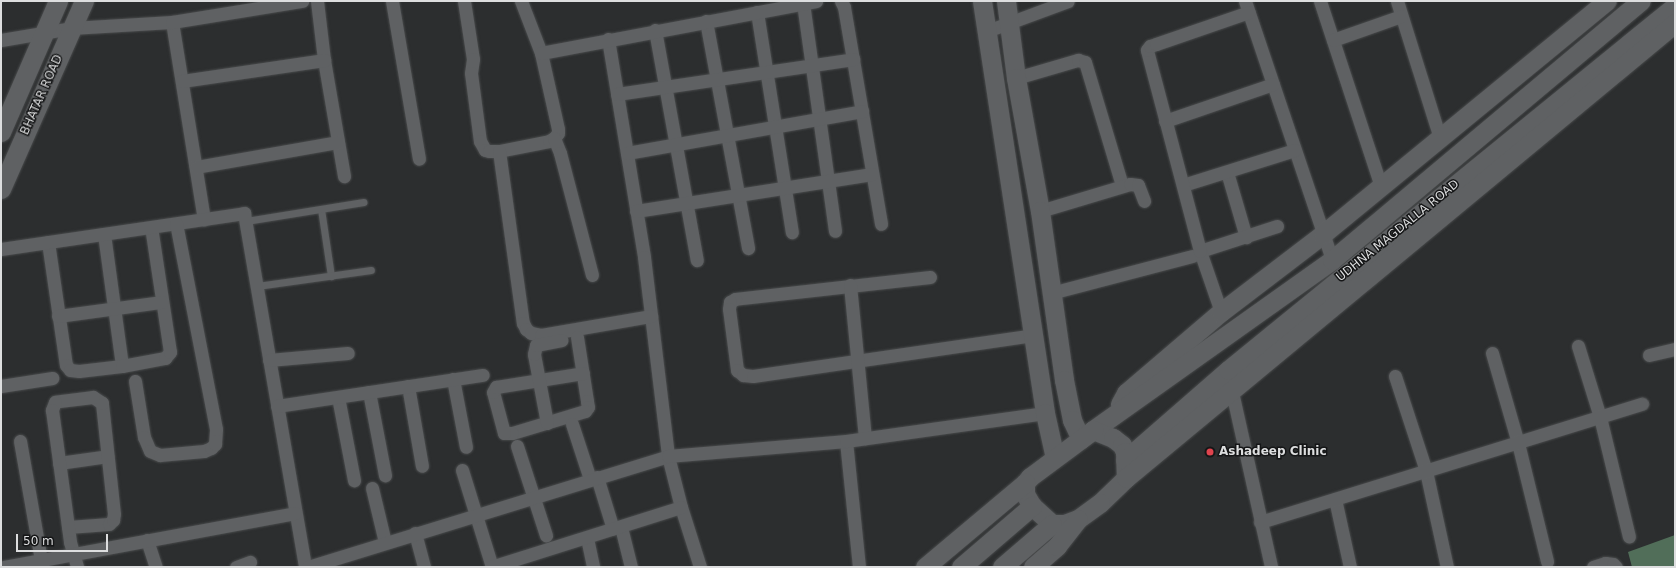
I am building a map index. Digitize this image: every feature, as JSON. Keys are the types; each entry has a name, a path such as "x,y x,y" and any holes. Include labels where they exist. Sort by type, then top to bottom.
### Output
{"street":[{"path":"1,132 58,1"},
{"name":"BHATAR ROAD","path":"1,189 84,1"},
{"path":"1,40 71,28 172,22 302,1"},
{"path":"317,1 324,60 344,176"},
{"path":"392,1 419,160"},
{"path":"464,1 473,59 471,73 480,141 485,150 500,151 554,138 558,133 541,53 521,1"},
{"path":"841,1 844,7 881,224"},
{"path":"982,1 1045,414 1055,458"},
{"path":"1006,1 1016,78 1040,211 1051,293 1072,420 1087,434 1113,438 1122,445 1125,452 1125,469"},
{"path":"987,32 1068,1"},
{"path":"1320,1 1381,186"},
{"path":"1397,1 1440,138"},
{"path":"1114,416 1126,392 1221,312 1323,234 1607,1"},
{"path":"925,567 1011,493 1025,483 1030,477 1055,458 1332,260 1640,1"},
{"path":"541,53 655,30 810,2 812,65 835,231"},
{"name":"UDHNA MAGDALLA ROAD","path":"1125,469 1228,370 1675,6"},
{"path":"1221,312 1196,254 1183,185 1148,55 1147,50 1150,46 1247,7 1332,260"},
{"path":"757,12 792,232"},
{"path":"1333,40 1401,16"},
{"path":"706,21 748,248"},
{"path":"172,22 204,219"},
{"path":"1033,567 1057,546 1078,519 1100,503 1125,469 1232,391 1675,23"},
{"path":"655,30 697,260"},
{"path":"608,39 652,319 668,456 681,507 700,567"},
{"path":"617,94 853,59"},
{"path":"182,81 324,60"},
{"path":"1016,78 1078,60 1085,62 1122,185"},
{"path":"1166,121 1273,84"},
{"path":"627,153 862,112"},
{"path":"554,138 560,153 592,275"},
{"path":"196,167 338,142"},
{"path":"1183,185 1295,150"},
{"path":"500,151 523,322 526,329 531,333 541,334 652,319"},
{"path":"1227,172 1246,237"},
{"path":"636,211 872,174"},
{"path":"1040,211 1122,185 1138,185 1144,201"},
{"path":"1,249 244,213 305,567"},
{"path":"136,381 144,437 150,451 160,455 204,450 211,448 215,444 216,429 176,224"},
{"path":"1051,293 1196,254 1277,226"},
{"path":"48,242 66,365 70,370 79,371 122,366 165,358 170,352 151,227"},
{"path":"104,234 122,366"},
{"path":"930,276 735,299 730,302 729,309 737,370 743,375 753,376 1033,335"},
{"path":"850,286 856,361 865,438"},
{"path":"58,316 162,302"},
{"path":"547,423 534,354 536,345 652,319"},
{"path":"577,337 583,373 588,407 585,411 512,433 504,433 493,392 496,387 583,373"},
{"path":"1578,346 1600,417 1629,537"},
{"path":"1649,356 1675,349"},
{"path":"269,360 348,353"},
{"path":"1492,353 1518,443 1547,561"},
{"path":"1228,370 1271,567"},
{"path":"277,406 484,375"},
{"path":"1395,376 1426,471 1447,567"},
{"path":"1,386 52,378"},
{"path":"454,379 466,447"},
{"path":"408,386 422,466"},
{"path":"369,392 385,475"},
{"path":"68,527 109,524 113,520 114,514 102,403 94,397 54,402 52,410 68,527 77,567"},
{"path":"338,397 354,480"},
{"path":"1260,522 1642,404"},
{"path":"308,567 534,496 668,456 846,441 1045,414"},
{"path":"572,424 593,478 617,528 631,567"},
{"path":"20,441 41,560"},
{"path":"846,441 859,567"},
{"path":"517,446 546,535"},
{"path":"59,463 108,456"},
{"path":"462,470 492,567 513,564 681,507"},
{"path":"1025,483 1025,494 1032,506 1052,524"},
{"path":"372,488 385,542"},
{"path":"1335,499 1350,567"},
{"path":"961,567 1032,506"},
{"path":"4,567 295,513"},
{"path":"1002,567 1052,524 1064,524 1078,519"},
{"path":"415,533 424,567"},
{"path":"587,538 593,567"},
{"path":"147,540 156,567"},
{"path":"236,567 250,562"},
{"path":"1593,567 1606,563 1613,564 1616,567"}],"lane":[{"path":"246,220 363,202"},
{"path":"321,208 331,276"},
{"path":"257,286 371,270"}],"green space":[{"path":"1675,535 1675,567 1632,567 1628,552"}],"place":[{"name":"Ashadeep Clinic","path":"1210,452"}]}
